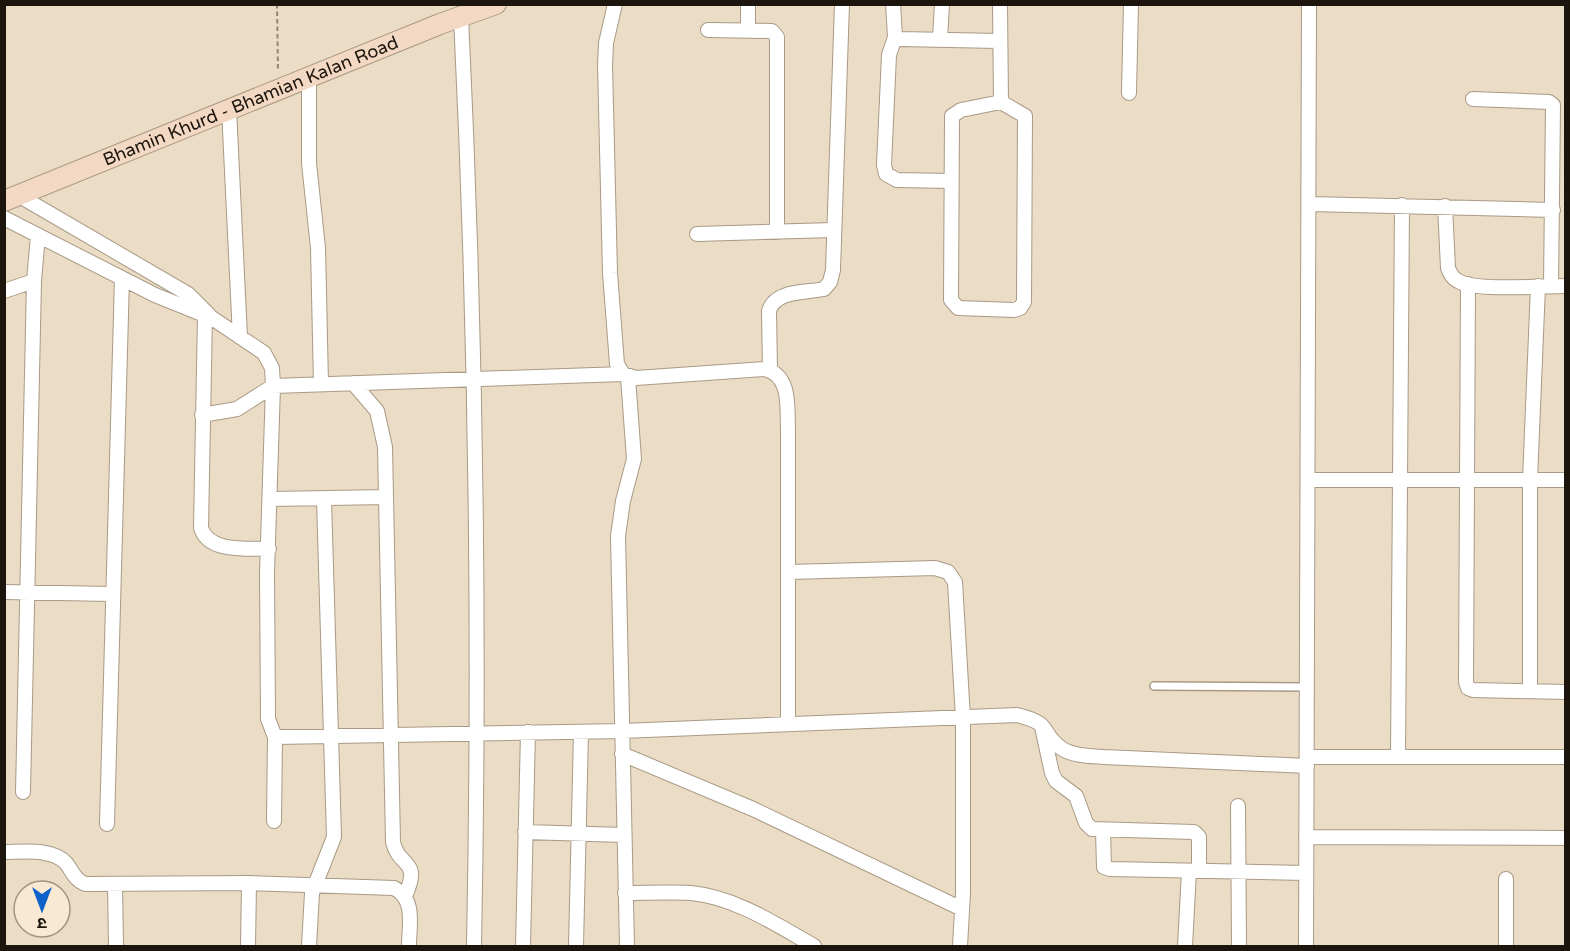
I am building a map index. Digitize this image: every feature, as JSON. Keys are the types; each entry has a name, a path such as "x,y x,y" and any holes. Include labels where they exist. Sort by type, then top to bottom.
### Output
{"street":[{"name":"Bhamin Khurd - Bhamian Kalan Road","path":"11,198 278,89 496,4"},
{"path":"615,4 606,43 605,65 610,273 617,364 625,375 635,444 618,536 627,946"},
{"path":"748,4 748,31"},
{"path":"770,370 769,311 771,302 778,297 824,289 830,282 833,270 842,4"},
{"path":"893,4 895,37 889,55 884,165 886,174 897,180 951,181"},
{"path":"940,39 942,4"},
{"path":"1000,4 1001,102"},
{"path":"1129,93 1131,4"},
{"path":"1306,946 1309,4"},
{"path":"461,17 468,171 478,733 474,946"},
{"path":"708,30 772,31 777,37 777,232"},
{"path":"895,37 999,41"},
{"path":"309,77 309,163 318,248 321,384"},
{"path":"1473,99 1549,102 1553,105 1552,286 1530,480 1530,691"},
{"path":"1001,102 1025,116 1024,302 1020,308 978,309 953,306 951,300 951,181 952,116 961,110 1001,102"},
{"path":"230,109 240,337"},
{"path":"11,198 188,294 208,317 202,415 201,528 204,538 213,544 269,549"},
{"path":"1310,204 1552,210"},
{"path":"1398,757 1402,206"},
{"path":"1445,206 1448,268 1452,276 1468,284 1552,286"},
{"path":"4,218 122,278 208,317 264,352 272,368 268,719 275,737 274,821"},
{"path":"697,234 834,230"},
{"path":"23,792 34,281 38,235"},
{"path":"107,824 122,278"},
{"path":"4,291 34,281"},
{"path":"1468,284 1468,688 1566,692"},
{"path":"202,415 237,409 273,386 472,378 770,370 777,372 783,381 787,398 788,724"},
{"path":"353,383 376,411 385,447 393,734 393,842 395,850 410,866 412,872 405,896"},
{"path":"1308,480 1566,480"},
{"path":"271,499 324,500 387,497"},
{"path":"309,946 312,894 334,837 333,737 324,500"},
{"path":"789,572 935,568 948,572 955,582 963,718 960,946"},
{"path":"4,592 112,594"},
{"path":"275,737 622,731 1017,715 1041,723 1062,749 1104,757 1307,762 1398,757 1566,757"},
{"path":"1041,723 1052,773 1056,781 1076,796 1086,823 1092,829 1194,832 1199,837 1185,946"},
{"path":"523,946 528,732"},
{"path":"576,946 581,732"},
{"path":"622,754 753,809 962,909"},
{"path":"1238,806 1239,946"},
{"path":"1103,831 1104,867 1306,873"},
{"path":"525,832 624,835"},
{"path":"1306,837 1566,838"},
{"path":"4,852 44,853 58,857 76,880 85,884 249,883 394,888 405,896 409,904 409,946"},
{"path":"1506,879 1506,946"},
{"path":"248,946 249,883"},
{"path":"115,884 116,946"},
{"path":"625,893 691,894 716,898 749,911 814,946"}],"lane":[{"path":"1154,686 1307,687"}],"path":[{"path":"277,4 278,89"}]}
